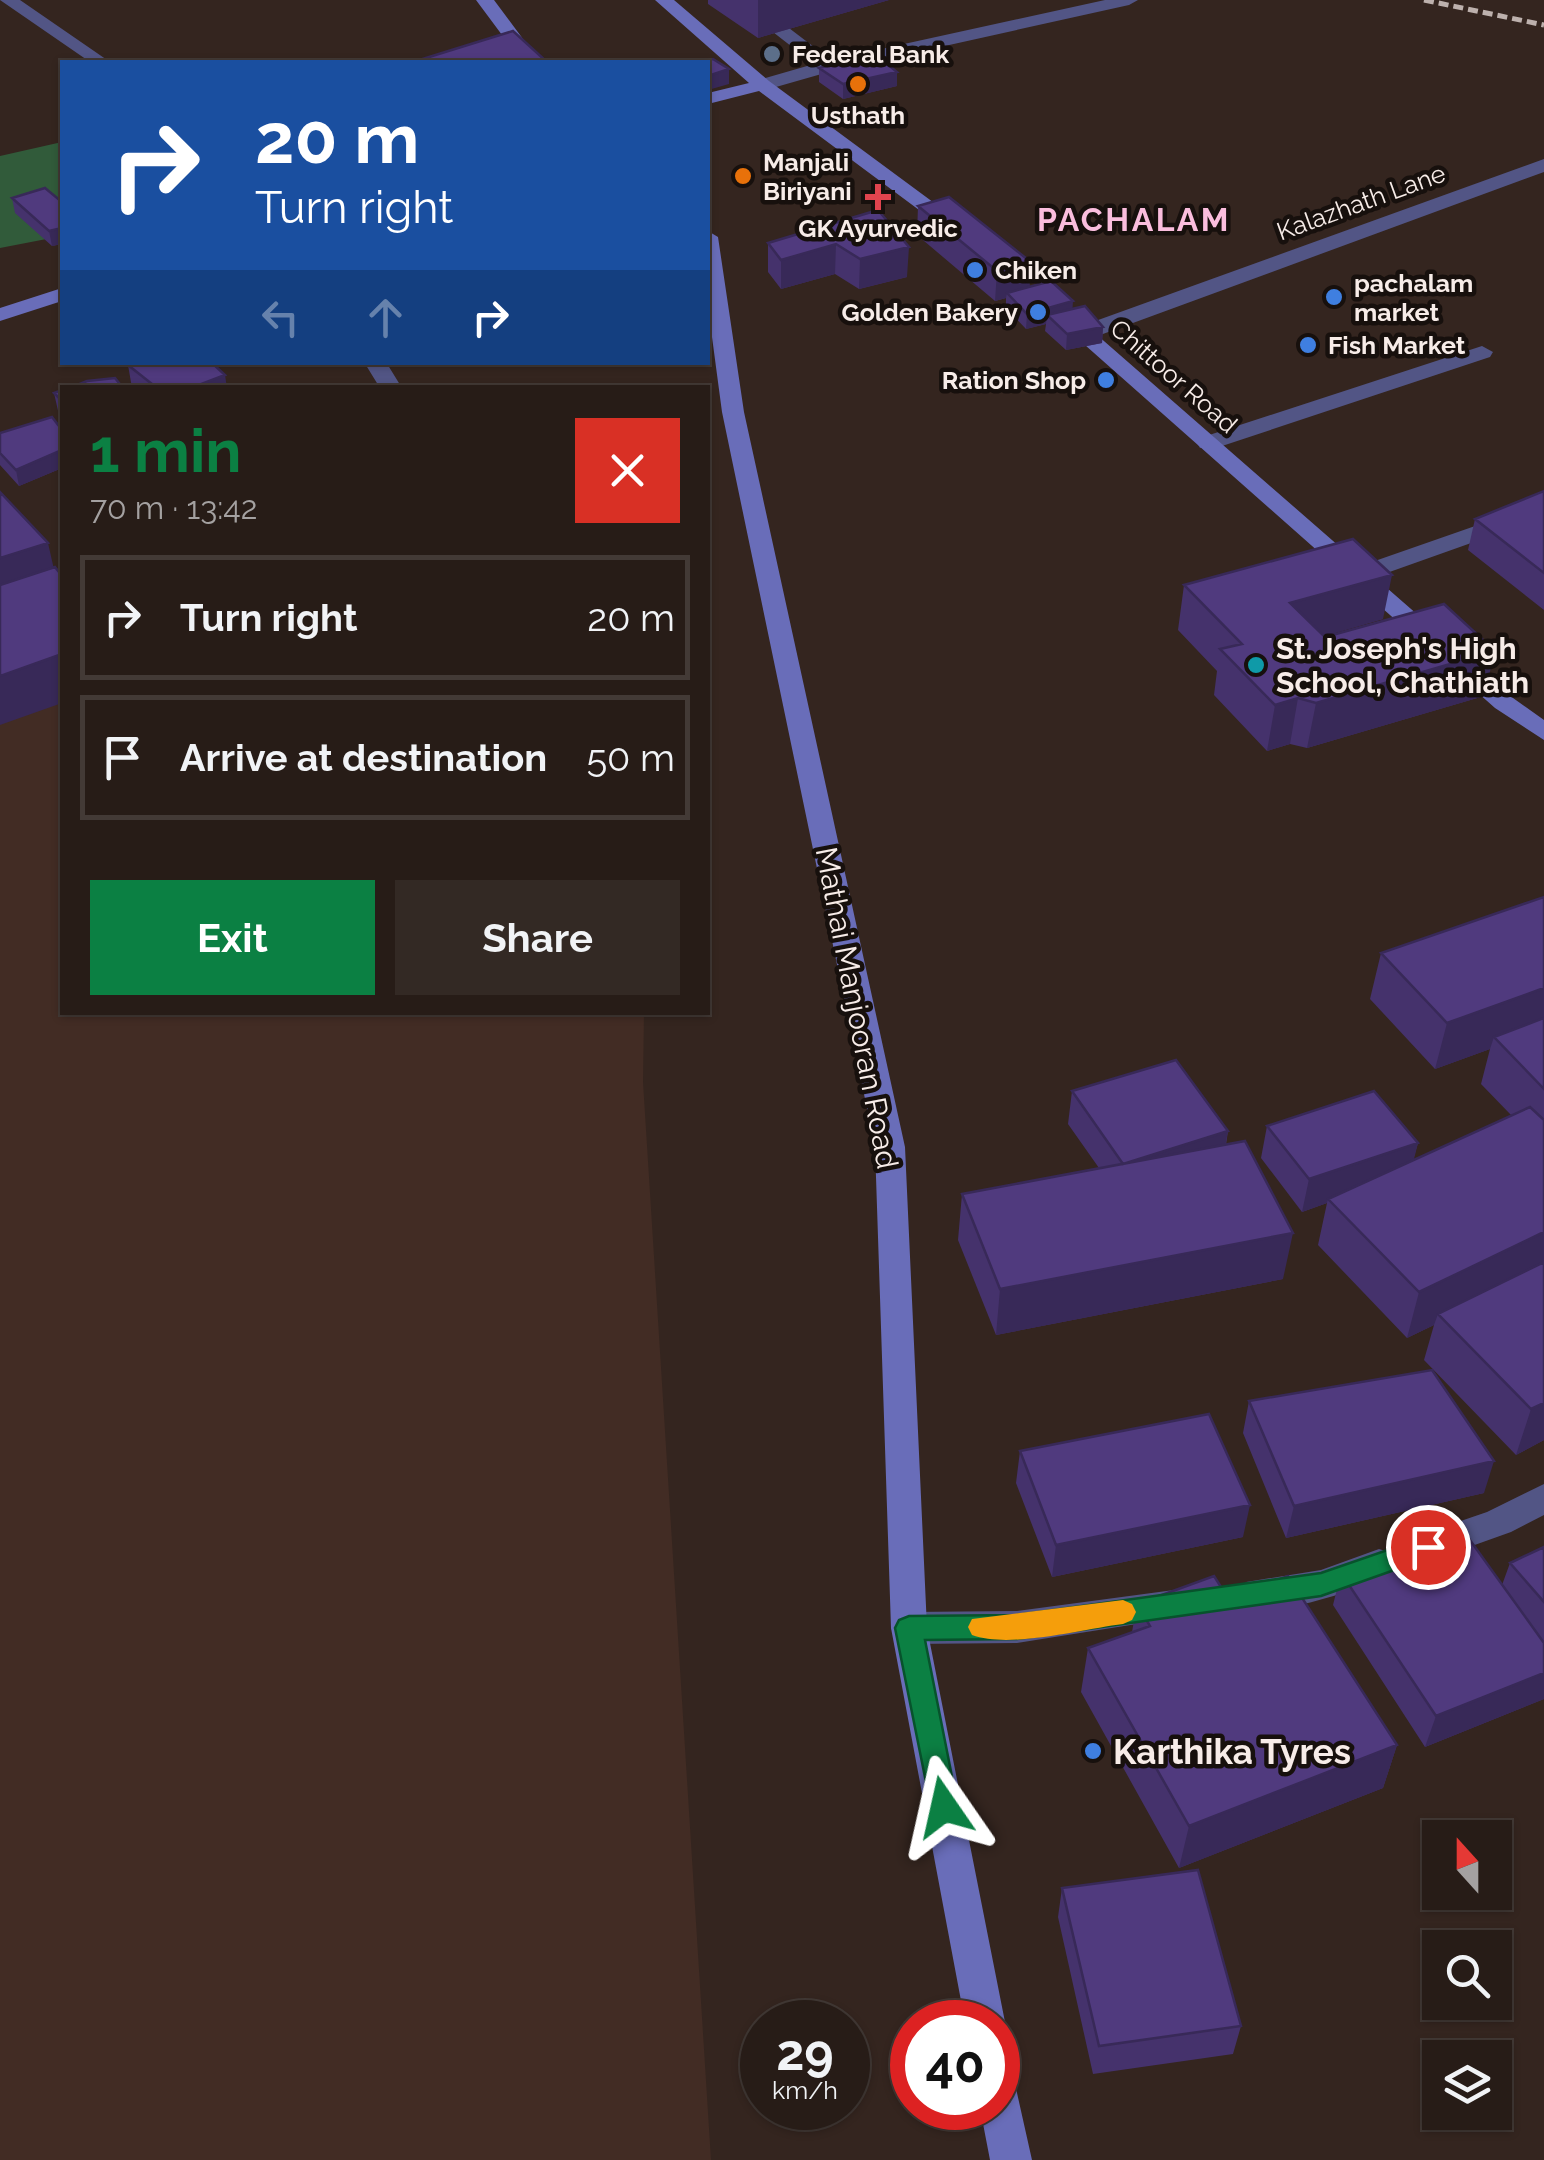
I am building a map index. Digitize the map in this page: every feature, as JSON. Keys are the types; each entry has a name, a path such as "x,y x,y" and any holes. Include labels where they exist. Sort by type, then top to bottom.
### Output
{"street":[{"path":"8,0 98,60"},
{"path":"485,0 530,60"},
{"path":"664,0 762,85 977,243"},
{"path":"740,0 828,66"},
{"path":"710,98 828,66 1129,0"},
{"name":"Kalazhath Lane","path":"1084,333 1544,165"},
{"name":"Mathai Manjooran Road","path":"710,252 732,412 890,1147 909,1628 980,2000"},
{"path":"0,316 60,295"},
{"name":"Chittoor Road","path":"1055,308 1504,704 1544,732"},
{"path":"1208,443 1482,352"},
{"path":"1358,576 1544,509"},
{"path":"909,1628 1017,1627 1321,1584 1499,1522 1544,1498"},
{"path":"1005,2130 1011,2160"}],"shaded area":[{"path":"0,522 60,593 60,1015 644,1015 643,1082 711,2160 0,2160"}],"green space":[{"path":"60,142 60,236 0,248 0,156"}],"building":[{"path":"513,31 545,60 419,60"},
{"path":"875,54 897,72 843,84 819,68"},
{"path":"713,59 729,69 710,75 709,60"},
{"path":"45,188 60,200 60,228 49,231 12,198"},
{"path":"949,197 1032,263 997,271 918,206"},
{"path":"878,210 909,247 860,259 836,244 781,260 768,243"},
{"path":"1051,281 1073,301 1027,314 1007,293"},
{"path":"1085,306 1103,327 1067,334 1047,315"},
{"path":"128,365 214,365 225,375 199,385 153,385"},
{"path":"115,378 121,385 77,385"},
{"path":"52,417 60,427 60,451 16,470 0,453 0,433"},
{"path":"1544,491 1544,573 1475,519"},
{"path":"0,492 48,543 0,558"},
{"path":"1353,539 1392,575 1290,603 1325,637 1444,604 1495,651 1316,703 1298,698 1275,705 1220,649 1242,644 1184,585"},
{"path":"55,567 60,573 60,655 0,676 0,585"},
{"path":"1544,897 1544,988 1447,1023 1381,953"},
{"path":"1544,1018 1544,1089 1494,1037"},
{"path":"1176,1060 1228,1131 1123,1164 1072,1091"},
{"path":"1374,1091 1418,1143 1309,1179 1267,1126"},
{"path":"1530,1107 1544,1120 1544,1232 1419,1292 1328,1199"},
{"path":"1245,1141 1293,1233 1000,1289 962,1194"},
{"path":"1544,1262 1544,1403 1531,1409 1438,1314"},
{"path":"1432,1370 1494,1461 1294,1506 1249,1401"},
{"path":"1209,1414 1250,1505 1056,1545 1020,1451"},
{"path":"1462,1529 1544,1643 1544,1673 1436,1716 1341,1573"},
{"path":"1544,1547 1544,1602 1510,1563"},
{"path":"1214,1576 1228,1598 1288,1576 1397,1745 1189,1826 1088,1648 1150,1626 1137,1604"},
{"path":"1198,1870 1241,2026 1099,2046 1062,1888"}],"railway":[{"path":"1424,0 1544,25"}],"slow traffic":[{"path":"982,1627 1017,1627 1123,1612"}],"place":[{"name":"Federal Bank","path":"772,54"},
{"name":"Usthath","path":"858,84"},
{"name":"Manjali Biriyani","path":"743,176"},
{"name":"GK Ayurvedic","path":"878,197"},
{"name":"Chiken","path":"975,270"},
{"name":"pachalam market","path":"1334,297"},
{"name":"Golden Bakery","path":"1038,312"},
{"name":"Fish Market","path":"1308,345"},
{"name":"Ration Shop","path":"1106,380"},
{"name":"St. Joseph's High School, Chathiath","path":"1256,665"},
{"name":"Karthika Tyres","path":"1093,1751"}],"district":[{"name":"PACHALAM","path":"1134,219"}],"route":[{"path":"944,1807 909,1628 1017,1627 1321,1584 1428,1547"}]}
